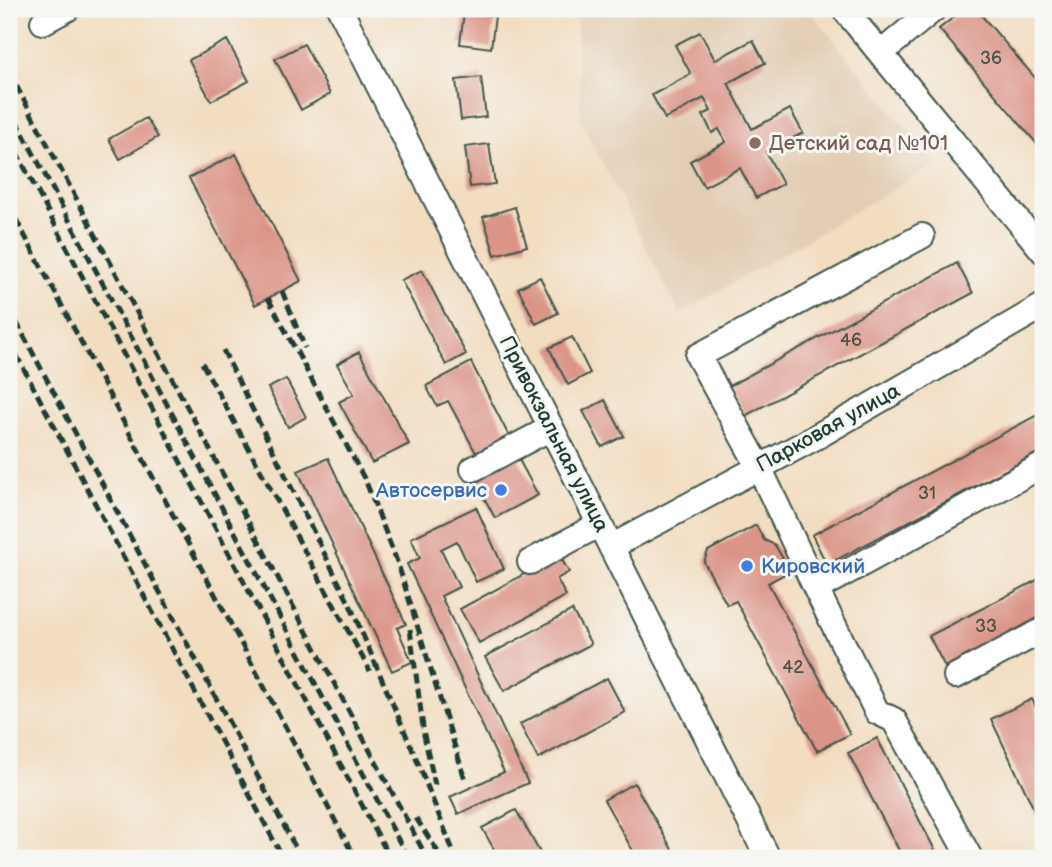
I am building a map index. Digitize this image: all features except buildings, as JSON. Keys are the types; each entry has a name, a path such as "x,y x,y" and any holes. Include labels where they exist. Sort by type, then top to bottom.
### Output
{"street":[{"path":"43,22 67,9"},
{"name":"Привокзальная улица","path":"340,9 768,858"},
{"path":"844,9 1043,251"},
{"path":"881,53 934,9"},
{"path":"922,236 698,356 759,467 877,712 894,720 970,858"},
{"name":"Парковая улица","path":"611,547 759,467 1043,306"},
{"path":"473,469 551,428"},
{"path":"816,589 1043,465"},
{"path":"530,562 600,524"},
{"path":"956,676 1043,630"}],"shaded area":[{"name":"Детский сад №101","path":"576,9 808,9 936,164 680,314 581,121"}],"railway":[{"path":"9,72 427,858"},
{"path":"9,107 408,858"},
{"path":"9,138 390,858"},
{"path":"9,206 355,858"},
{"path":"282,291 305,348"},
{"path":"268,298 366,482 398,564 465,779"},
{"path":"9,308 301,858"},
{"path":"9,341 283,858"},
{"path":"223,350 350,605 456,858"},
{"path":"202,363 370,671"},
{"path":"410,629 424,735 435,785"},
{"path":"416,818 442,858"}],"place":[{"name":"Детский сад №101","path":"755,143"},
{"name":"Автосервис","path":"501,490"},
{"name":"Кировский","path":"747,566"}]}
